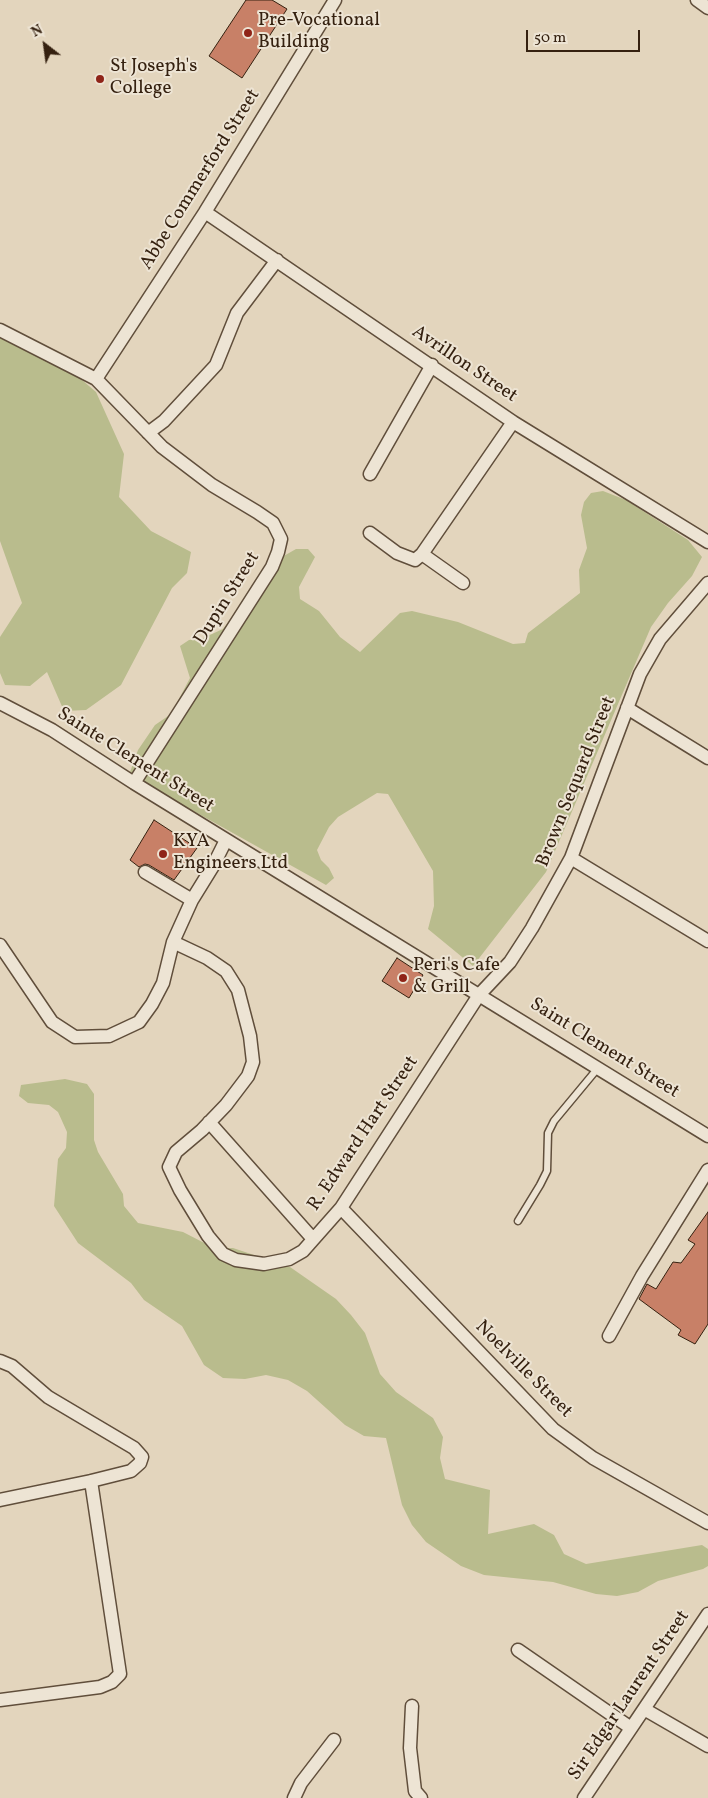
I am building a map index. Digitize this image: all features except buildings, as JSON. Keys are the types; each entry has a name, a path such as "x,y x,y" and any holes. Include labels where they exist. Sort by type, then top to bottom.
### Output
{"street":[{"name":"Abbe Commerford Street","path":"96,379 205,212 335,0"},
{"path":"697,0 708,8"},
{"name":"Avrillon Street","path":"205,212 513,422 708,542"},
{"path":"148,433 164,421 216,365 238,313 277,260"},
{"name":"Dupin Street","path":"0,330 96,379 162,447 212,485 273,523 281,539 272,567 134,783"},
{"path":"370,474 432,365"},
{"path":"370,533 397,553 415,560 422,554 513,422"},
{"path":"422,554 463,583"},
{"name":"Brown Sequard Street","path":"479,994 510,962 532,928 571,858 640,674 660,639 708,583"},
{"name":"Sainte Clement Street","path":"0,703 52,730 226,840 479,994"},
{"path":"627,708 708,758"},
{"path":"0,945 52,1022 75,1037 109,1036 139,1022 152,1004 163,983 173,942 192,900 213,866 226,840"},
{"path":"571,858 708,941"},
{"path":"146,872 192,900"},
{"path":"173,942 208,958 226,971 238,990 250,1036 253,1062 248,1076 226,1105 209,1122 313,1239"},
{"name":"Saint Clement Street","path":"479,994 708,1136"},
{"name":"R. Edward Hart Street","path":"209,1122 176,1152 170,1167 180,1190 208,1236 223,1254 236,1260 264,1264 289,1259 304,1251 341,1208 479,994"},
{"path":"608,1336 642,1276 708,1170"},
{"name":"Noelville Street","path":"341,1208 552,1429 593,1458 708,1523"},
{"path":"0,1361 12,1366 48,1397 134,1448 142,1458 132,1471 0,1500"},
{"path":"0,1700 100,1687 112,1682 120,1674 90,1481"},
{"name":"Sir Edgar Laurent Street","path":"584,1798 708,1614"},
{"path":"518,1650 631,1728"},
{"path":"412,1706 410,1748 415,1791 421,1798"},
{"path":"644,1709 708,1746"},
{"path":"294,1798 302,1783 334,1740"}],"lane":[{"path":"518,1221 546,1172 548,1133 554,1121 598,1068"}],"green space":[{"path":"0,337 61,362 96,392 124,454 119,497 151,531 191,552 187,573 172,588 121,685 86,710 64,711 47,672 30,686 5,685 0,673 0,637 22,603 0,541"},
{"path":"603,491 626,500 688,540 702,557 692,576 668,603 651,627 546,872 473,966 428,929 434,906 433,871 388,794 377,793 338,817 329,827 317,850 321,860 329,868 334,878 326,885 129,775 138,750 155,725 171,714 190,678 180,646 189,640 201,639 223,629 275,561 296,549 308,549 315,557 299,587 300,599 319,611 340,637 360,652 400,613 412,611 458,622 513,644 525,643 528,633 580,593 579,570 587,548 581,515 584,502 591,493"},
{"path":"65,1079 87,1084 94,1094 94,1140 98,1152 123,1194 124,1206 138,1223 183,1232 214,1248 233,1248 290,1267 336,1299 351,1315 365,1333 380,1374 396,1392 433,1418 443,1437 440,1458 445,1479 490,1490 488,1534 534,1524 554,1535 564,1554 586,1564 702,1545 708,1549 708,1566 658,1581 638,1592 617,1596 596,1594 553,1582 484,1575 461,1566 426,1542 412,1525 402,1505 386,1438 364,1436 345,1425 307,1391 288,1380 266,1375 245,1379 223,1378 204,1365 182,1326 144,1300 131,1283 78,1243 54,1206 58,1159 66,1148 67,1132 58,1112 49,1105 28,1103 19,1096 21,1085"}],"place":[{"name":"Pre-Vocational Building","path":"248,33"},
{"name":"St Joseph's College","path":"100,79"},
{"name":"KYA Engineers Ltd","path":"163,854"},
{"name":"Peri's Cafe & Grill","path":"403,978"}]}
